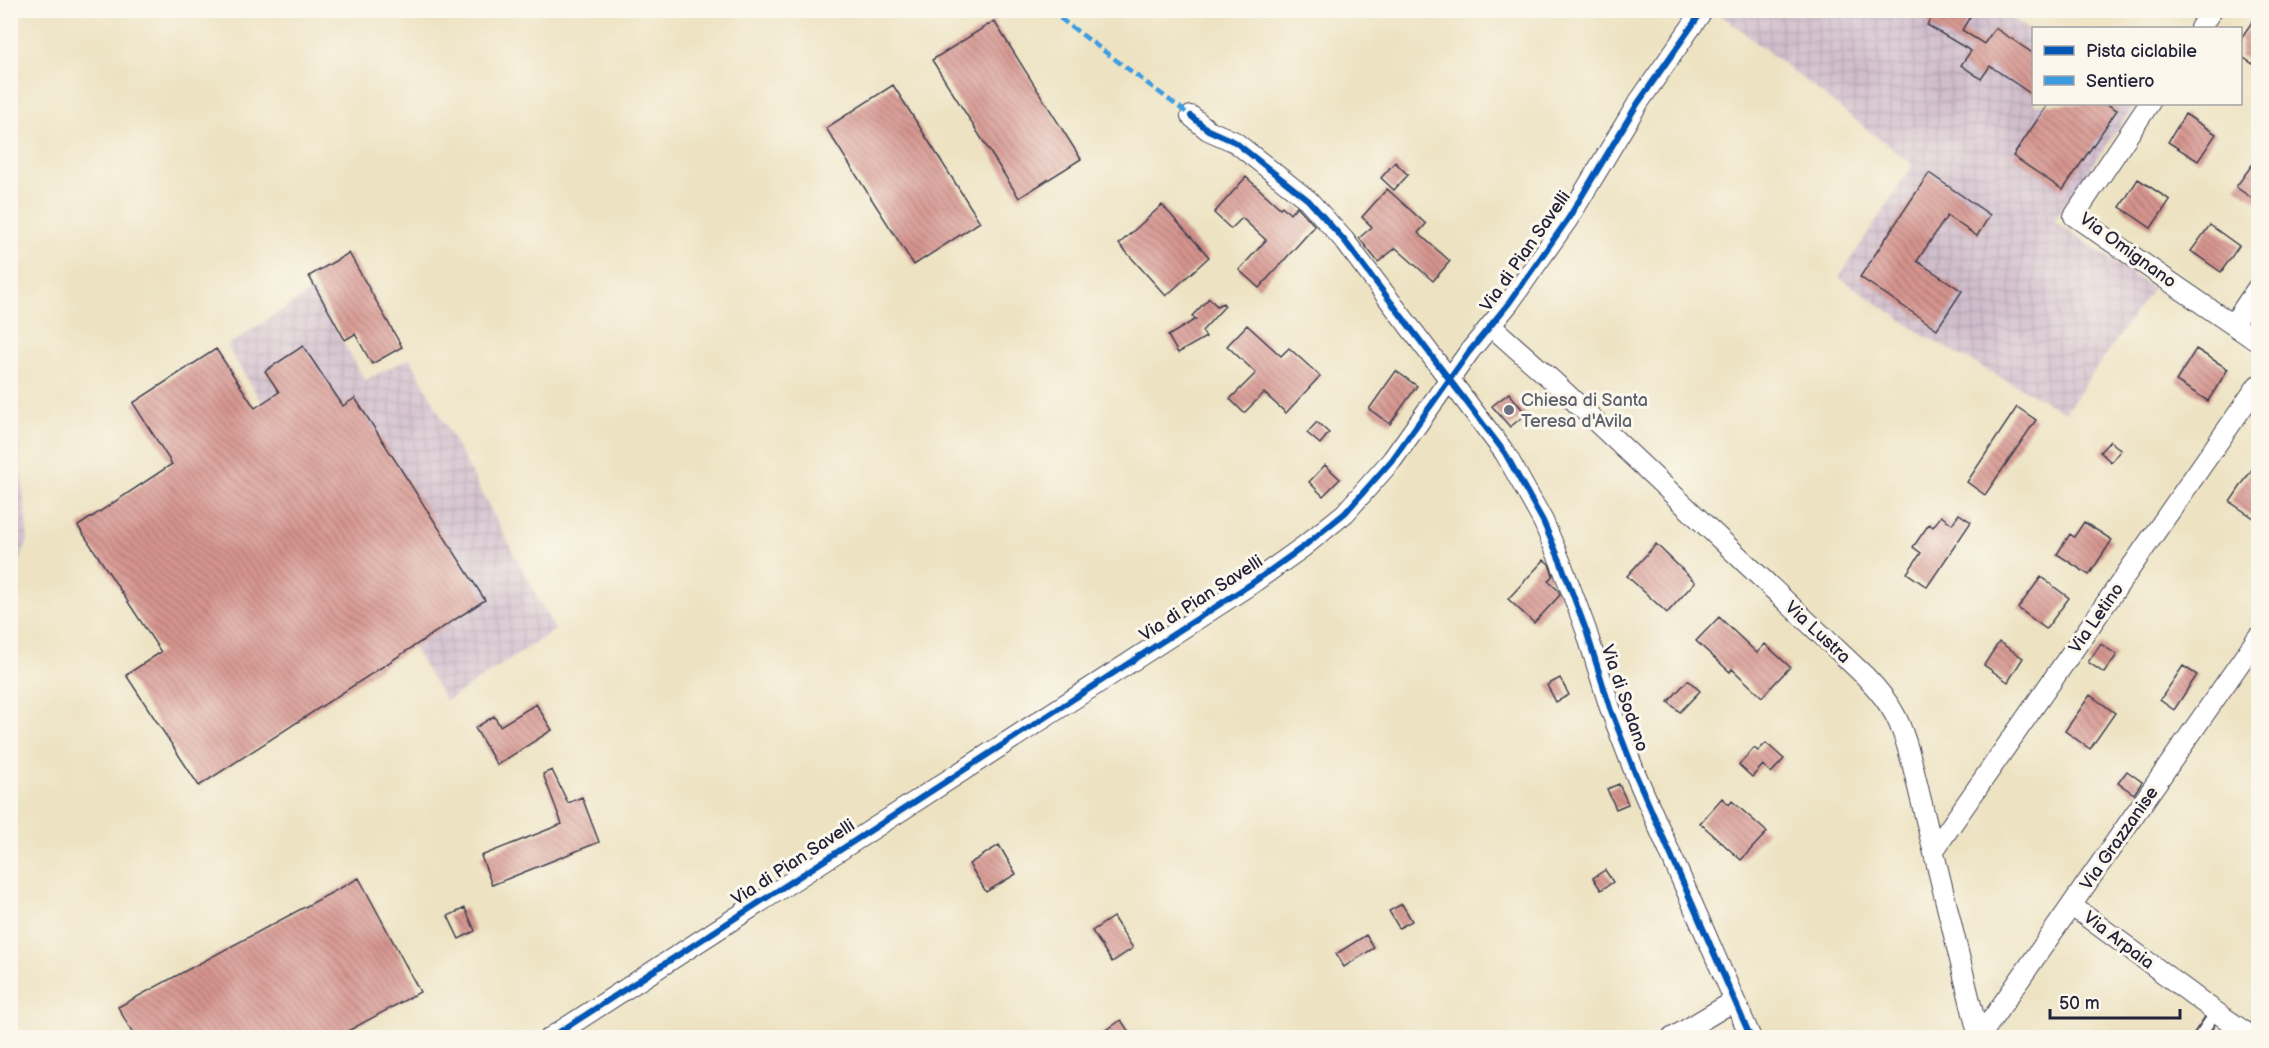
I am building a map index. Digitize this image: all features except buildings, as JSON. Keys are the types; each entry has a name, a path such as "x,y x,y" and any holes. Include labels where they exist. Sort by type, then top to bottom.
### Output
{"street":[{"name":"Via di Pian Savelli","path":"550,1038 1278,566 1329,527 1361,497 1392,460 1491,326 1568,219 1638,103 1703,10"},
{"path":"2201,27 2212,10"},
{"name":"Via Omignano","path":"2148,105 2074,216 2259,342"},
{"name":"Via di Sodano","path":"1191,116 1208,130 1235,142 1308,200 1344,240 1505,453 1553,542 1586,630 1610,708 1635,772 1751,1038"},
{"path":"2233,324 2259,287"},
{"name":"Via Lustra","path":"1491,326 1865,676 1886,699 1903,733 1979,1038"},
{"name":"Via Letino","path":"1934,850 2259,385"},
{"name":"Via Grazzanise","path":"1979,1038 2259,637"},
{"name":"Via Arpaia","path":"2072,906 2254,1038"},
{"path":"1672,1038 1734,1001"}],"lane":[{"path":"2198,1038 2216,1012"}],"shaded area":[{"path":"1716,11 2002,11 2032,32 2032,105 2134,105 2054,221 2153,288 2065,412 1925,336 1839,277 1913,165"},
{"path":"313,290 365,380 410,358 555,630 446,701 227,346"},
{"path":"10,404 16,425 28,540 11,585"}],"marked path":[{"path":"1049,10 1191,116"}],"cycle path":[{"path":"550,1038 1251,584 1303,547 1345,513 1392,460 1469,352 1509,303 1568,219 1638,103 1703,10"},
{"path":"1191,116 1208,130 1235,142 1308,200 1344,240 1505,453 1543,521 1561,563 1586,630 1610,708 1635,773 1751,1038"}],"place":[{"name":"Chiesa di Santa Teresa d'Avila","path":"1509,410"}]}
